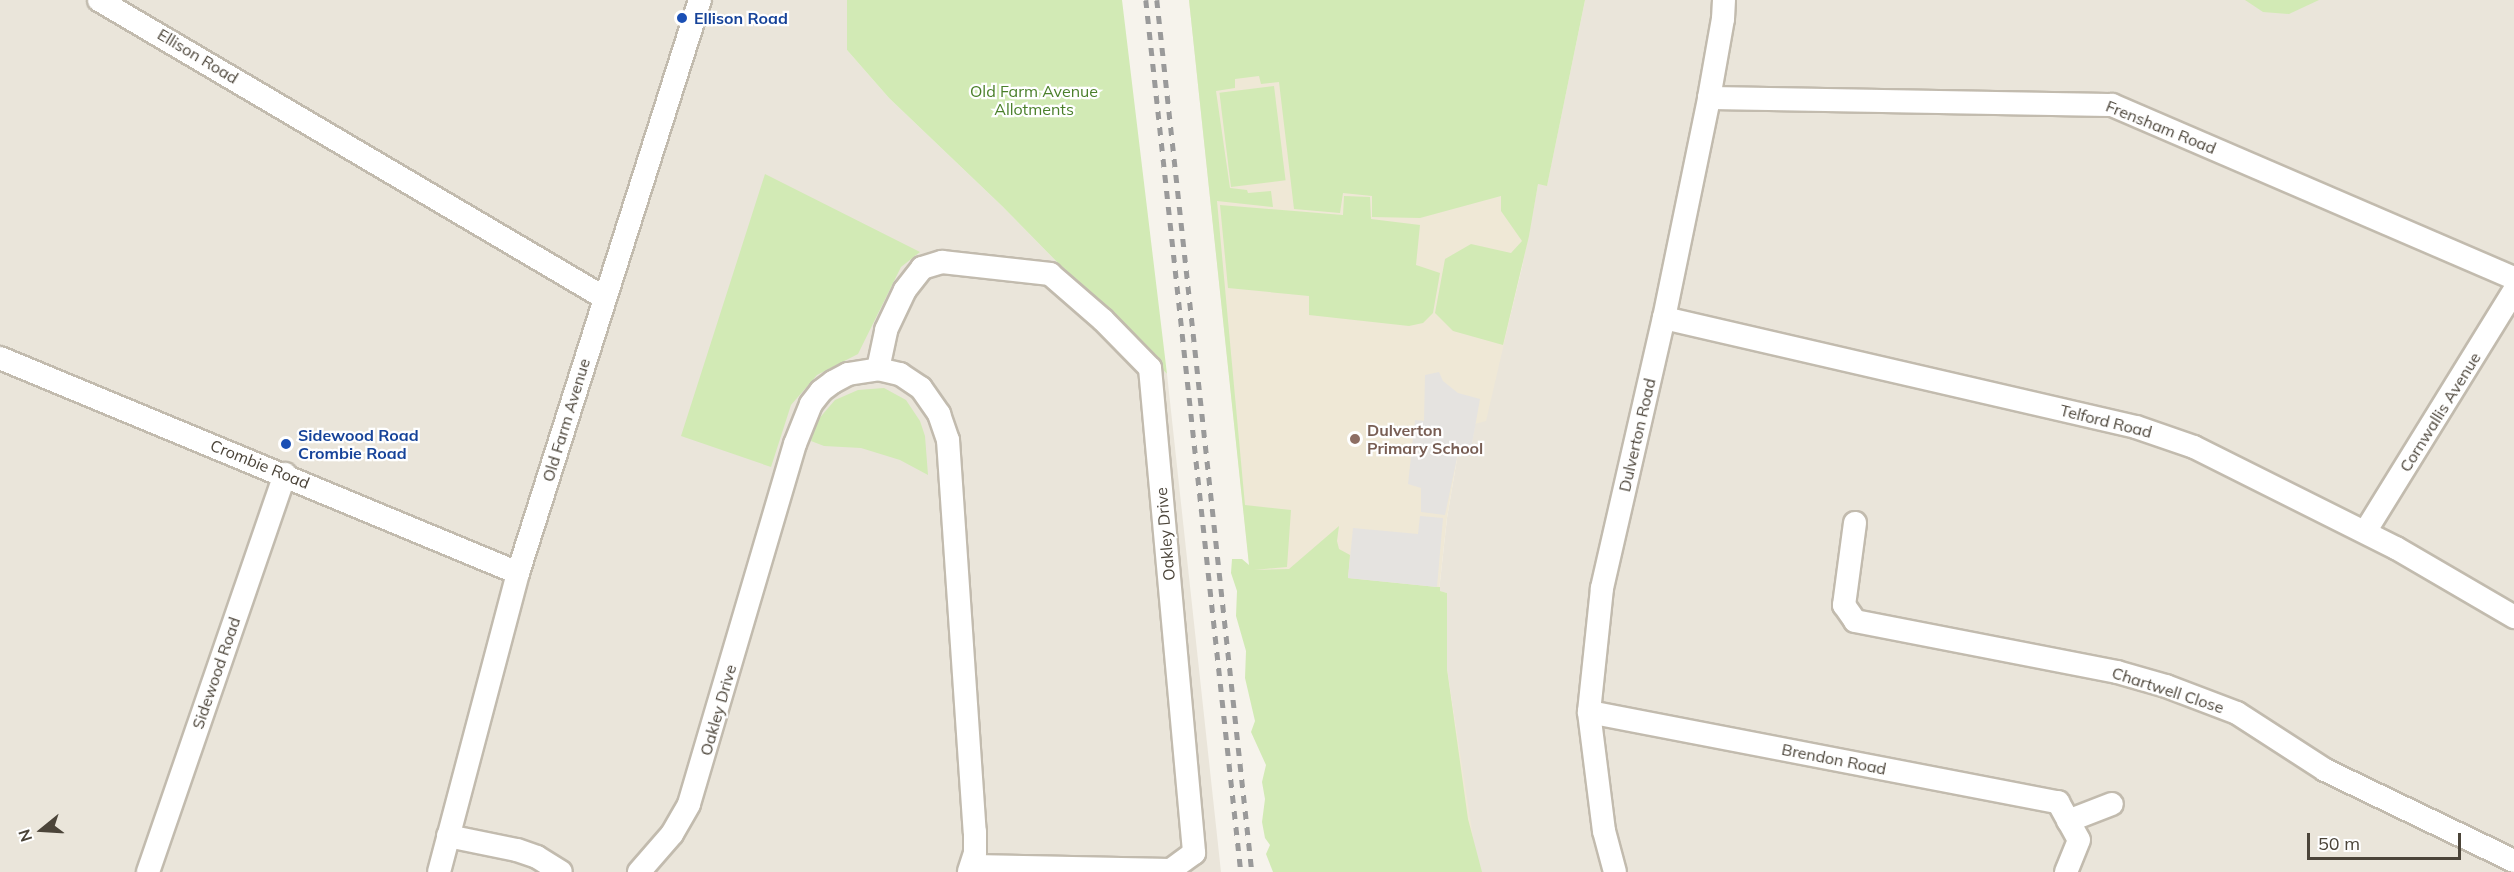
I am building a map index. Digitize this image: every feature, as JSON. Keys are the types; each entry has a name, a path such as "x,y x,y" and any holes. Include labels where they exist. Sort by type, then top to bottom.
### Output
{"street":[{"name":"Ellison Road","path":"99,0 604,298"},
{"name":"Old Farm Avenue","path":"439,872 518,573 700,0"},
{"name":"Dulverton Road","path":"1615,872 1604,831 1589,712 1607,558 1664,318 1709,98 1724,9"},
{"name":"Frensham Road","path":"1709,98 2112,105 2514,278"},
{"name":"Oakley Drive","path":"639,872 676,828 689,804 795,444 811,404 820,391 848,374 878,369 900,374 921,388 939,414 948,440 975,832 971,869 1171,870 1194,853 1150,368 1103,320 1050,274 942,262 922,268 905,290 886,330 878,369"},
{"name":"Cornwallis Avenue","path":"2366,532 2514,291"},
{"name":"Telford Road","path":"1664,318 2136,427 2202,451 2366,532 2514,616"},
{"name":"Crombie Road","path":"0,358 285,474 518,573"},
{"name":"Sidewood Road","path":"148,872 285,474"},
{"name":"Chartwell Close","path":"1855,523 1844,605 1855,621 2117,672 2166,686 2237,713 2325,770 2514,861"},
{"name":"Brendon Road","path":"1589,712 2058,802 2068,821"},
{"path":"2066,872 2079,840 2068,821 2112,804"},
{"path":"447,841 517,850 537,857 561,872"}],"shaded area":[{"path":"0,0 847,0 847,50 889,98 1002,206 1167,374 1221,872 0,872"},
{"name":"Dulverton Primary School","path":"1189,0 1585,0 1547,186 1538,184 1529,236 1486,421 1475,424 1470,455 1458,453 1447,518 1439,591 1447,593 1447,669 1475,850 1282,872"},
{"path":"1585,0 2514,0 2514,872 1477,872 1447,669 1447,593 1439,591 1447,518 1458,453 1470,455 1475,424 1487,411 1522,267 1538,184 1547,185"},
{"path":"1439,372 1443,381 1458,393 1480,399 1470,455 1458,453 1445,515 1421,512 1421,488 1408,484 1415,420 1424,421 1425,375"},
{"path":"1420,516 1443,518 1437,587 1348,578 1353,528 1418,534"}],"green space":[{"name":"Old Farm Avenue Allotments","path":"847,0 1122,0 1167,374 1002,206 889,98 847,50"},
{"name":"Dulverton Primary School","path":"1189,0 1585,0 1547,186 1538,184 1529,236 1503,345 1453,331 1435,313 1445,259 1471,244 1511,253 1522,241 1501,211 1501,196 1420,218 1372,217 1372,196 1343,193 1340,213 1294,209 1279,82 1261,84 1259,76 1235,79 1235,88 1216,91 1230,188 1247,190 1248,193 1271,191 1273,207 1217,201 1245,505 1291,510 1287,567 1254,570 1289,569 1339,526 1337,541 1339,549 1350,555 1348,578 1440,587 1440,591 1447,593 1447,669 1468,819 1482,872 1273,872 1266,854 1270,845 1265,838 1262,822 1265,799 1262,782 1266,765 1251,732 1255,721 1245,678 1246,651 1236,616 1237,591 1231,573 1232,559 1242,559 1249,565"},
{"path":"2245,0 2319,0 2289,14 2263,12"},
{"path":"1274,86 1286,180 1231,187 1219,93"},
{"path":"765,174 920,252 901,267 858,354 817,375 791,405 771,467 681,436"},
{"path":"1344,196 1370,197 1371,219 1420,225 1416,265 1440,273 1433,313 1423,323 1409,326 1309,315 1309,296 1228,288 1220,205 1343,215"},
{"path":"884,388 906,400 920,421 925,436 928,475 900,460 861,448 824,446 811,441 817,421 835,400 858,390"}],"railway":[{"path":"1146,0 1241,872"},
{"path":"1157,0 1252,872"}],"place":[{"name":"Ellison Road","path":"682,18"},
{"name":"Dulverton Primary School","path":"1355,439"},
{"name":"Sidewood Road Crombie Road","path":"286,444"}]}
